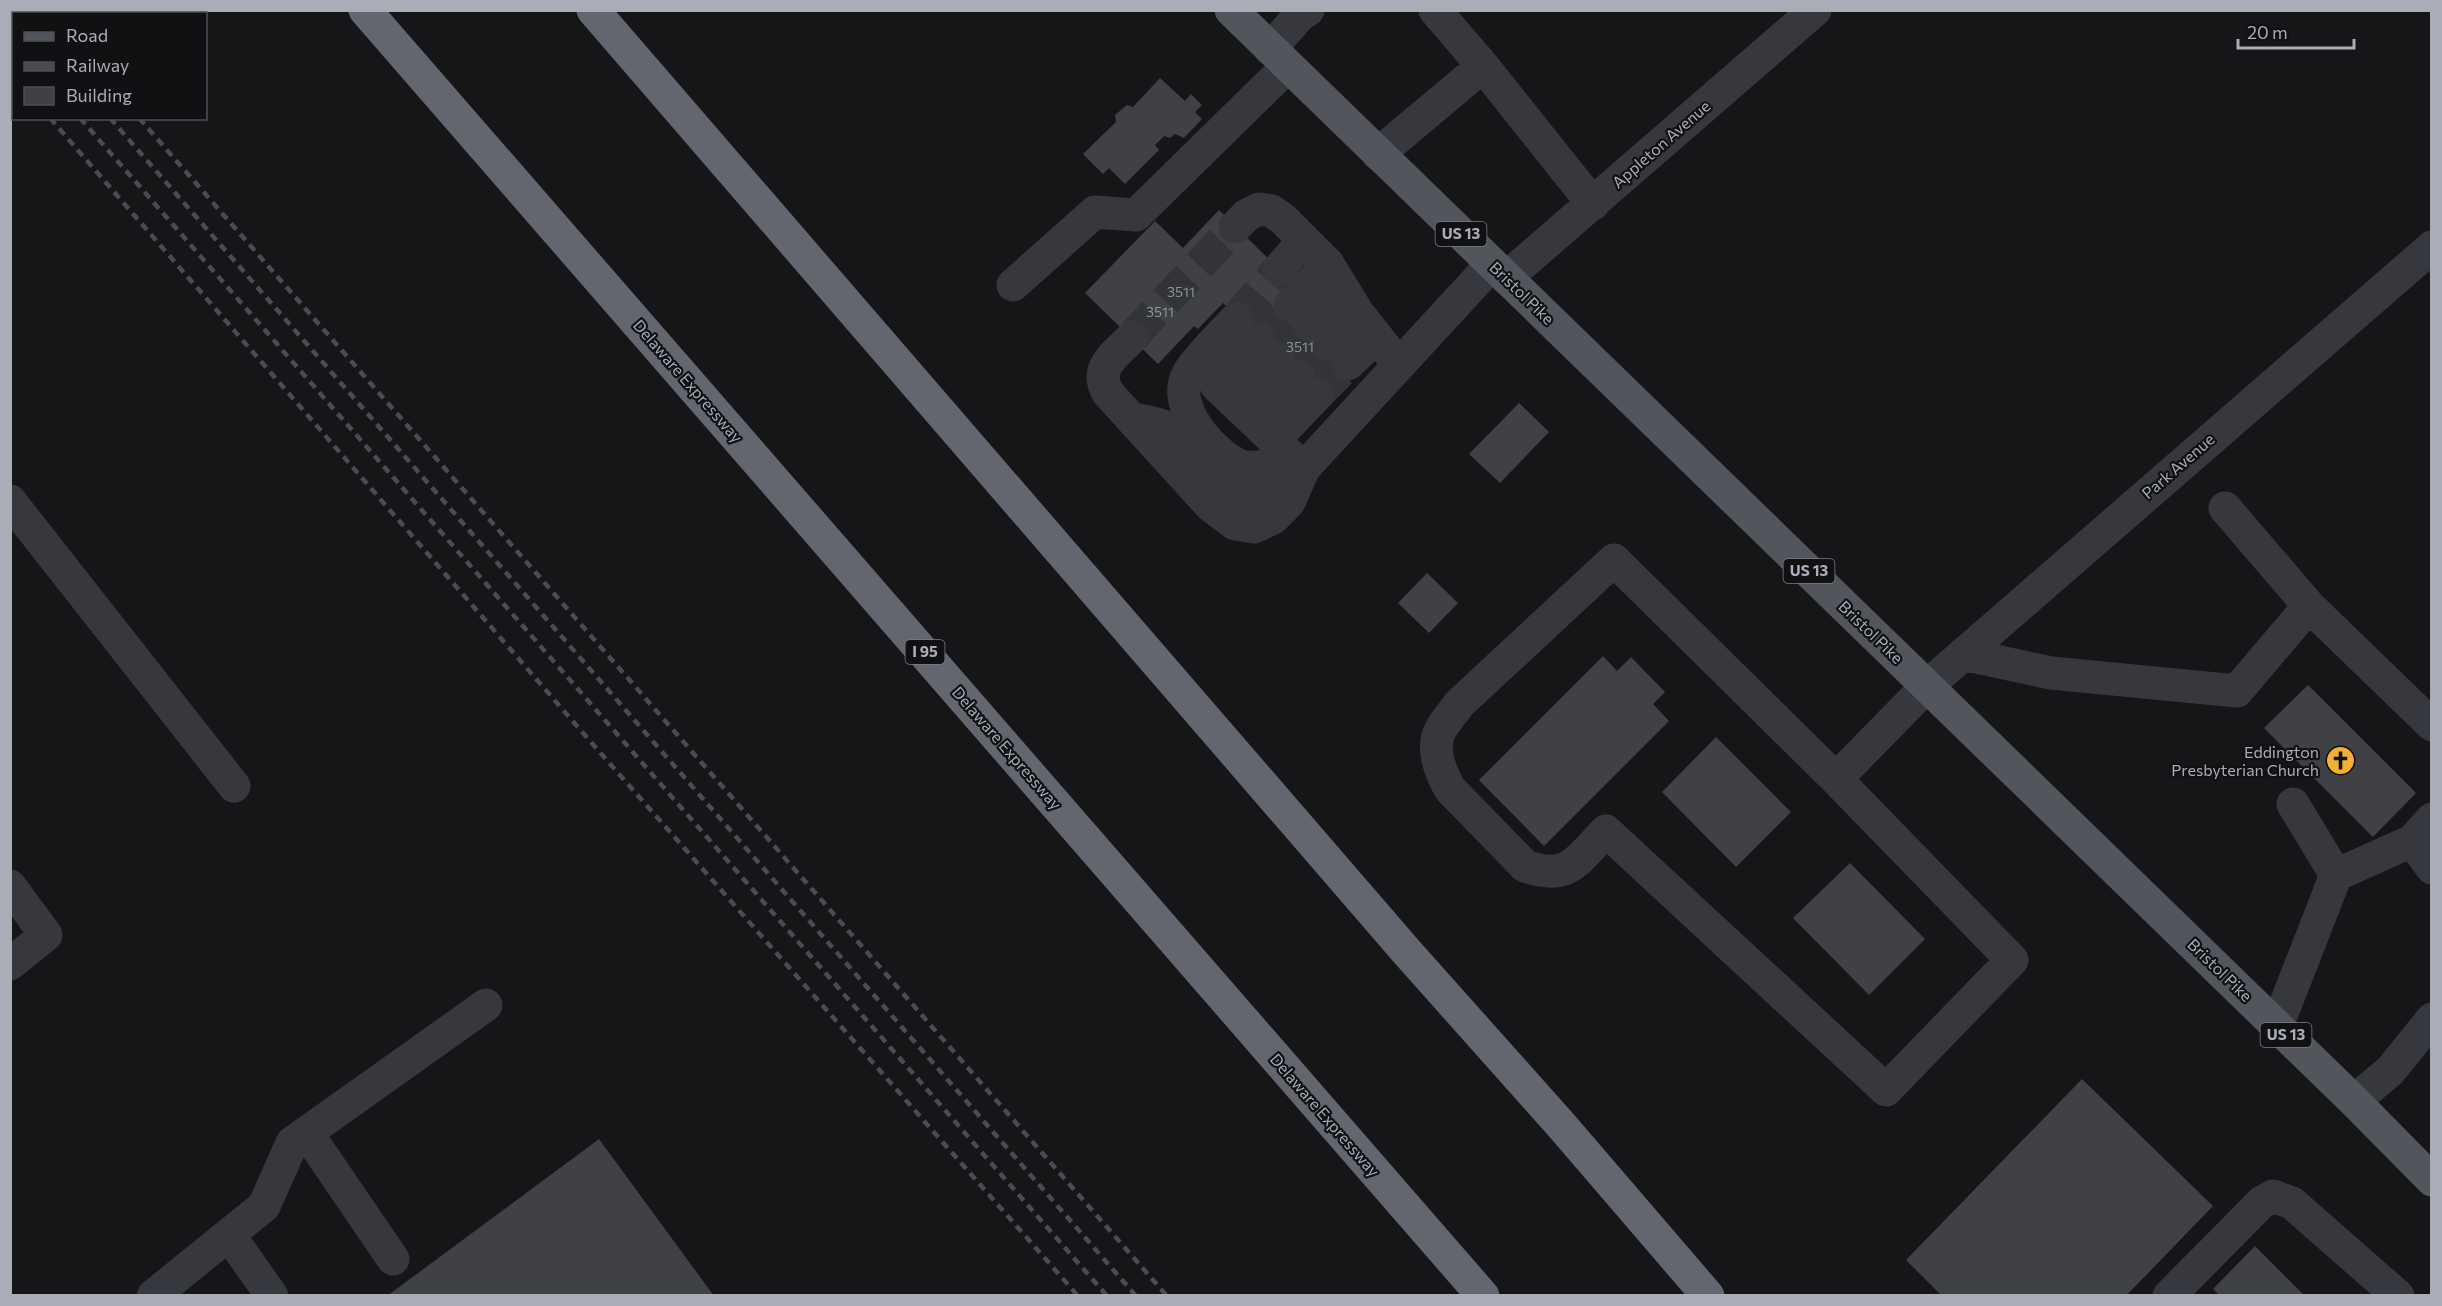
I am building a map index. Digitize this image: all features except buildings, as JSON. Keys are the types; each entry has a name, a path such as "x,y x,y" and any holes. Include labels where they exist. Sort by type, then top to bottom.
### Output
{"highway":[{"name":"Delaware Expressway","path":"365,10 1483,1296"},
{"path":"593,10 1406,951 1563,1126 1708,1296"}],"main road":[{"name":"Bristol Pike","path":"1231,10 2432,1179"}],"street":[{"path":"1013,285 1095,212 1136,215 1280,57 1300,15 1308,10"},
{"path":"1435,10 1483,66 1593,204"},
{"name":"Appleton Avenue","path":"1271,437 1399,365 1499,271 1593,204 1815,10"},
{"path":"1378,154 1483,66"},
{"path":"1235,226 1247,215 1259,209 1272,211 1304,240 1334,275 1367,325 1399,365"},
{"path":"1279,268 1304,240"},
{"name":"Park Avenue","path":"1836,779 1926,686 2432,248"},
{"path":"1334,275 1319,334 1367,325"},
{"path":"1132,338 1105,366 1101,373 1102,384 1210,506 1235,524 1254,527 1273,518 1289,502 1271,437 1216,384 1278,357"},
{"path":"1278,357 1271,437 1264,467 1243,467 1220,454 1186,413 1183,397 1187,375 1278,357"},
{"path":"10,501 234,786"},
{"path":"2225,508 2309,606 2432,725"},
{"path":"1614,560 1836,779 2012,960 1886,1090 1606,831 1573,865 1556,873 1541,872 1525,867 1450,789 1442,776 1437,752 1439,733 1459,704 1614,560"},
{"path":"1963,654 2051,673 2237,691 2309,606"},
{"path":"2293,804 2336,875"},
{"path":"2277,1026 2336,875 2422,830 2432,868"},
{"path":"10,886 46,935 10,964"},
{"path":"153,1296 264,1206 292,1143 486,1005"},
{"path":"2354,1101 2390,1071 2432,1019"},
{"path":"307,1133 393,1259"},
{"path":"2182,1291 2262,1202 2274,1196 2292,1203 2398,1296"},
{"path":"229,1235 272,1296"}],"tunnel":[{"path":"1132,337 1235,227"},
{"path":"1237,318 1279,269"},
{"path":"1259,339 1290,306"},
{"path":"1278,357 1308,324"},
{"path":"1299,377 1330,345"},
{"path":"1317,395 1348,364"}],"railway":[{"path":"52,120 583,733 1078,1296"},
{"path":"82,120 1107,1296"},
{"path":"112,120 1136,1296"},
{"path":"141,120 1167,1296"}],"place":[{"name":"Eddington Presbyterian Church","path":"2340,761"}]}
